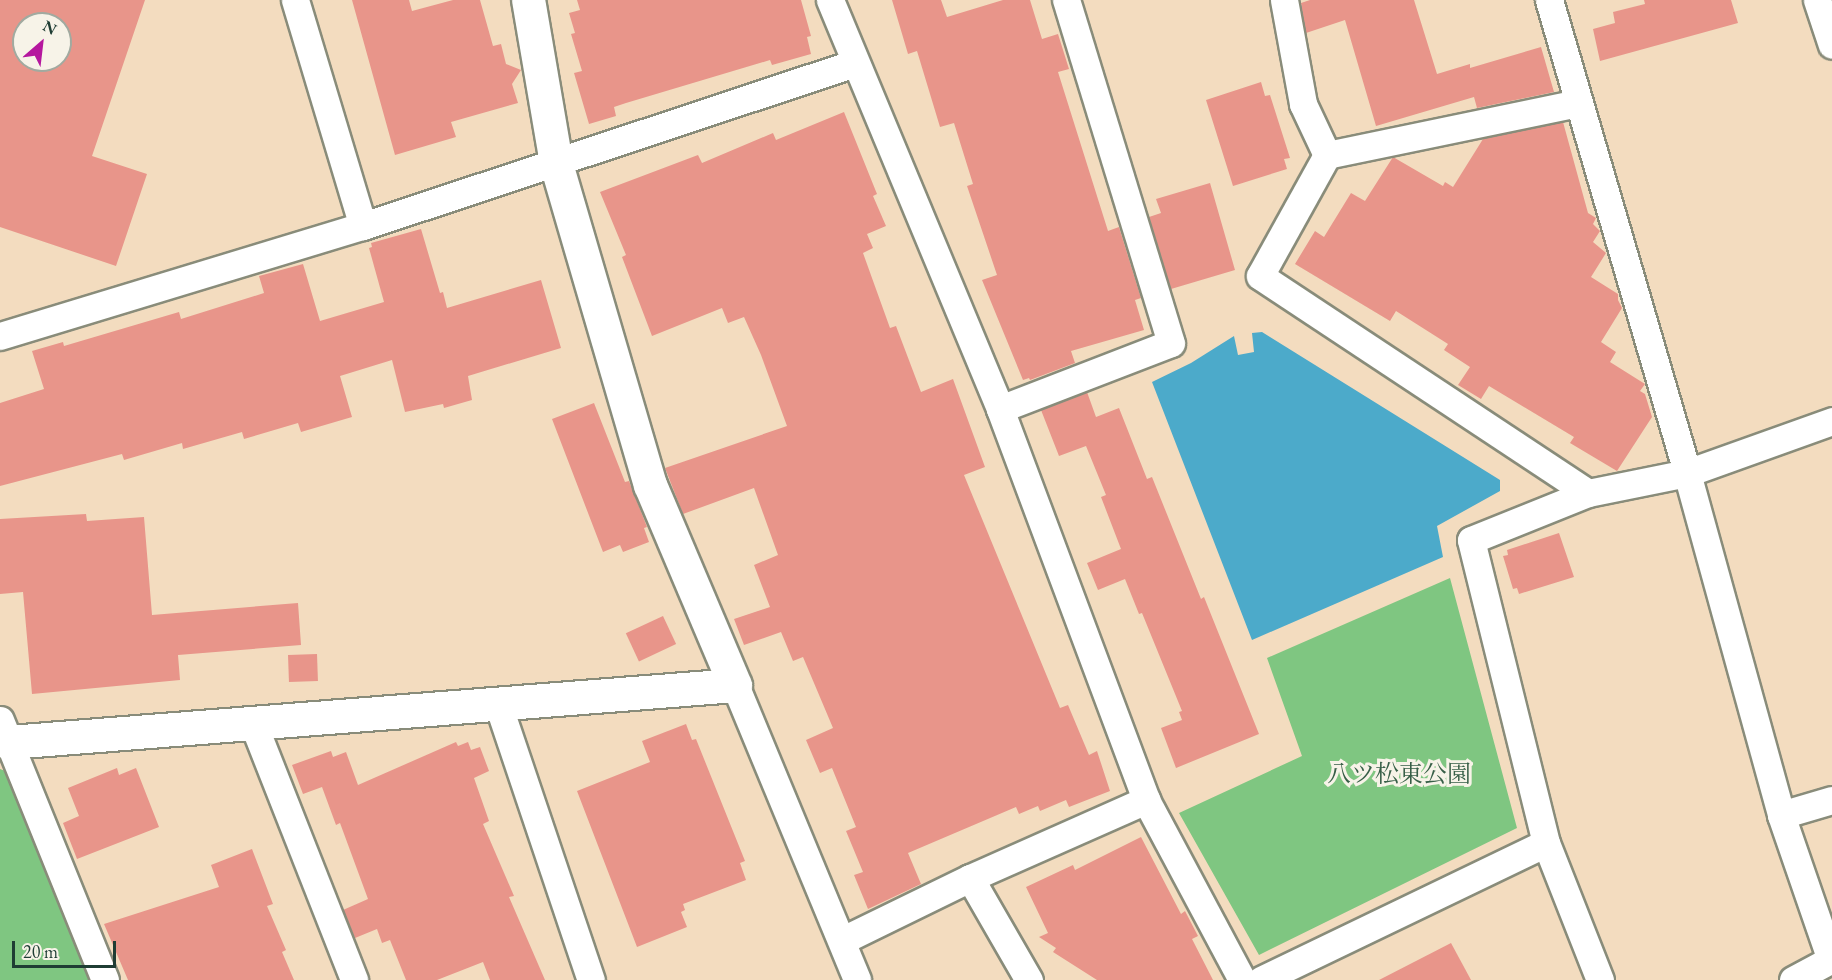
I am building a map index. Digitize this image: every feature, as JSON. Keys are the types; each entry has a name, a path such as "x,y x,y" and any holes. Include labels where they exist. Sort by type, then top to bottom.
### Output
{"street":[{"path":"295,0 363,226"},
{"path":"528,0 556,163 650,485 843,940 857,980"},
{"path":"830,0 1000,409 1146,800 1242,980"},
{"path":"1000,409 1171,343 1066,0"},
{"path":"1284,0 1303,104 1327,155"},
{"path":"1549,0 1687,473 1781,815 1831,959 1793,980"},
{"path":"1817,0 1832,45"},
{"path":"0,336 363,226 556,163 570,155 855,63"},
{"path":"1578,103 1327,155 1260,276 1588,493"},
{"path":"1600,980 1546,843 1471,540 1588,493 1687,473 1832,421"},
{"path":"105,980 3,734 253,723 735,685"},
{"path":"498,704 591,980"},
{"path":"253,723 354,980"},
{"path":"843,940 970,878 1146,800"},
{"path":"1781,815 1832,800"},
{"path":"1261,980 1546,843"},
{"path":"970,878 1029,980"}],"green space":[{"name":"八ツ松東公園","path":"1450,578 1517,828 1259,955 1179,813 1302,756 1267,658"},
{"path":"0,769 19,776 90,980 0,980"}],"water":[{"path":"1262,332 1500,480 1500,491 1437,526 1443,557 1252,640 1152,382 1191,363 1234,336 1238,355 1254,352 1252,333"}],"building":[{"path":"0,0 145,0 92,156 147,174 116,266 0,227"},
{"path":"352,0 409,0 412,11 453,0 480,0 493,46 501,44 506,64 521,70 512,84 518,103 451,122 456,137 395,155"},
{"path":"577,0 801,0 811,36 807,37 811,54 772,65 770,60 626,103 614,107 616,116 589,124 574,73 582,71 571,34 575,33 569,13 580,10"},
{"path":"892,0 941,0 947,17 1003,0 1030,0 1042,39 1058,34 1069,69 1058,72 1108,231 1119,227 1141,298 1135,300 1144,330 1071,351 1075,363 1030,380 1029,378 1023,380 982,280 997,275 967,186 973,184 954,123 940,127 917,51 908,54"},
{"path":"1310,0 1414,0 1437,74 1470,64 1470,68 1541,47 1554,92 1477,108 1474,97 1376,126 1345,20 1306,33 1301,3"},
{"path":"1644,0 1731,0 1738,23 1600,61 1593,29 1615,23 1613,12 1645,4"},
{"path":"1261,82 1265,96 1270,95 1290,158 1284,159 1287,169 1233,186 1206,100"},
{"path":"844,112 877,194 873,196 886,226 867,234 873,248 863,253 890,328 896,326 921,392 953,379 985,467 964,475 1060,708 1068,705 1089,755 1097,751 1110,791 1069,807 1066,800 1040,811 1038,806 1019,814 1016,807 908,853 921,884 868,909 854,875 863,872 846,831 856,827 832,768 820,773 806,740 833,728 803,657 793,661 781,632 744,645 734,619 770,607 754,565 778,555 754,488 683,514 665,468 787,426 761,355 744,317 728,323 722,308 652,336 622,257 626,255 600,192 698,155 702,163 773,133 776,140"},
{"path":"1563,122 1588,213 1596,218 1593,224 1600,231 1593,242 1606,253 1591,277 1618,294 1622,308 1601,342 1616,352 1610,362 1645,384 1640,391 1645,394 1652,417 1617,471 1570,443 1574,437 1489,386 1481,399 1458,385 1470,367 1444,350 1448,344 1396,311 1390,321 1295,264 1315,231 1324,237 1351,193 1365,201 1393,157 1443,186 1445,182 1453,187 1483,139"},
{"path":"1210,183 1235,270 1171,289 1149,217 1161,213 1156,199"},
{"path":"421,229 440,293 443,292 447,308 541,280 561,348 468,376 472,400 444,408 443,404 405,412 392,360 340,376 352,417 301,432 298,423 244,439 242,432 183,449 182,443 124,460 122,454 0,486 0,403 44,389 32,351 63,342 64,346 179,312 181,319 264,293 259,276 303,264 320,321 384,302 369,248 372,247 371,243"},
{"path":"1087,392 1096,417 1119,408 1147,479 1152,477 1201,599 1204,597 1259,734 1176,768 1161,728 1182,720 1179,712 1182,711 1142,613 1139,614 1125,579 1098,590 1087,563 1121,549 1101,497 1106,495 1086,446 1059,456 1041,410"},
{"path":"594,403 625,482 629,481 647,527 644,528 649,542 623,552 620,545 603,552 552,419"},
{"path":"86,514 87,521 144,517 152,615 298,603 301,645 178,655 180,680 32,694 23,592 0,594 0,519"},
{"path":"1559,533 1574,577 1519,594 1517,588 1513,589 1503,556 1508,555 1507,550"},
{"path":"663,616 676,644 639,661 626,633"},
{"path":"317,654 318,681 289,682 288,655"},
{"path":"686,724 692,740 696,739 745,861 740,863 746,880 683,904 685,910 681,912 687,927 637,947 577,791 650,762 642,741"},
{"path":"456,742 458,746 468,742 471,750 480,747 489,771 474,778 489,821 483,824 514,896 509,897 545,980 490,980 483,962 437,980 406,980 390,940 382,943 377,929 355,938 343,910 368,899 340,823 336,825 322,787 303,794 292,765 331,751 333,757 346,752 358,785"},
{"path":"117,768 119,775 136,768 159,827 77,859 63,823 79,816 68,788"},
{"path":"1141,837 1181,914 1185,911 1198,936 1192,939 1213,980 1097,980 1053,952 1056,948 1039,937 1048,933 1026,887 1073,865 1075,870"},
{"path":"252,849 273,904 267,906 286,950 282,952 294,980 128,980 104,924 219,887 211,865"},
{"path":"1451,943 1471,980 1379,980"}]}
